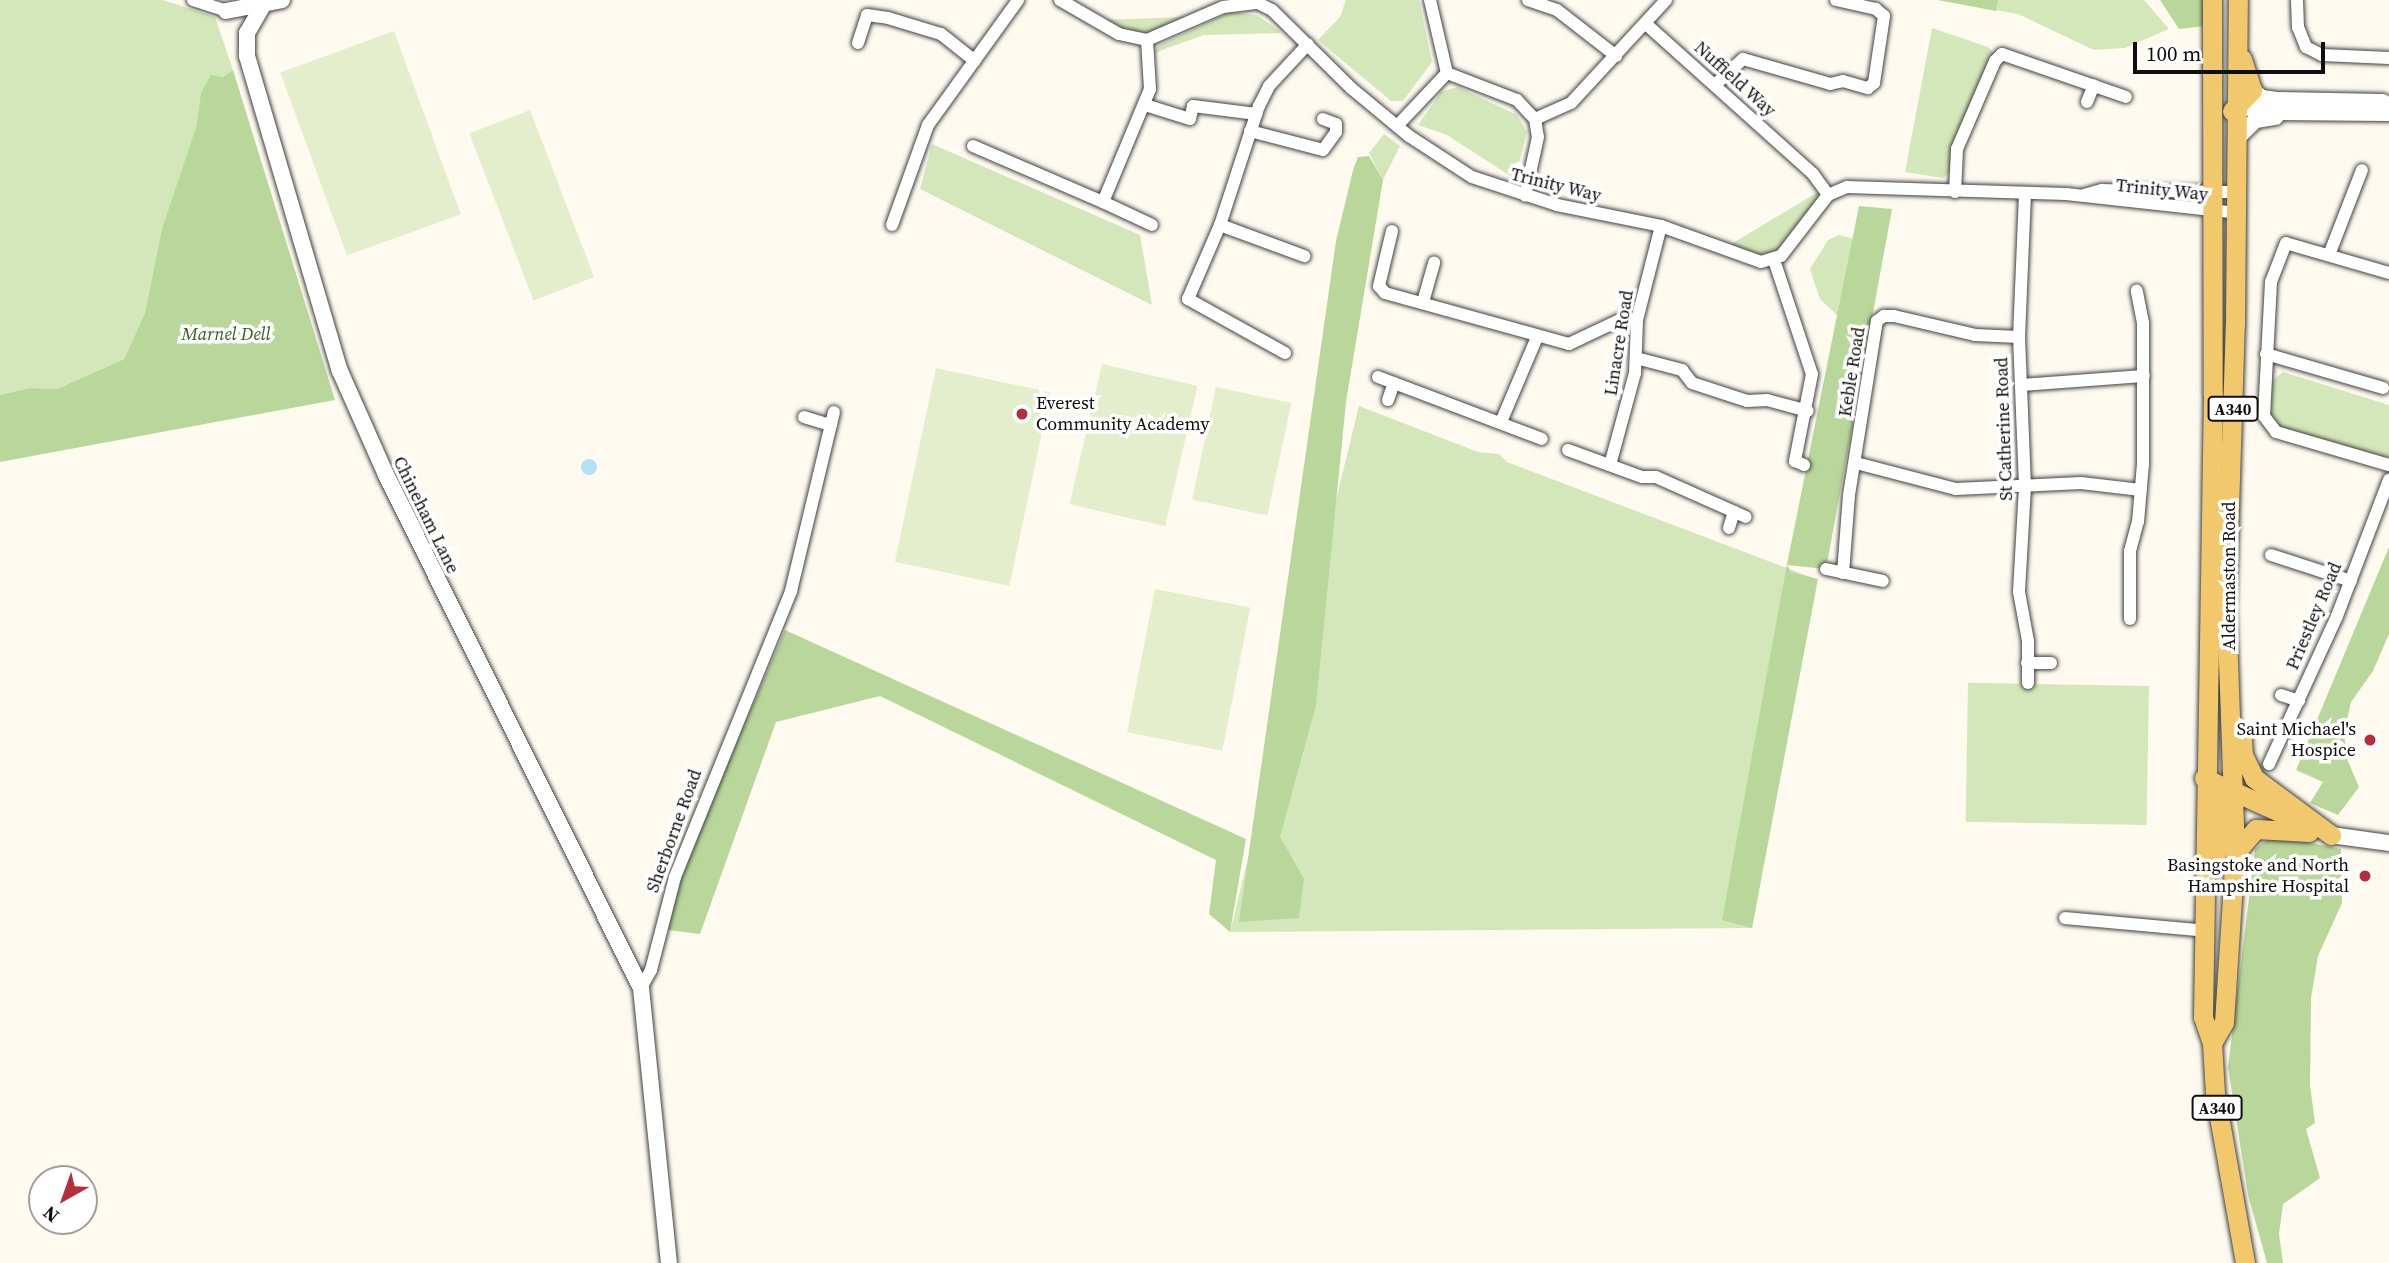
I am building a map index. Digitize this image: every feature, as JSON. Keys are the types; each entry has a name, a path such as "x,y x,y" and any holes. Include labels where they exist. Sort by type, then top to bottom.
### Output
{"main road":[{"name":"Aldermaston Road","path":"2213,0 2210,191 2213,395 2204,778 2207,875 2200,930 2203,1017 2212,1043 2215,1094 2245,1263"},
{"name":"Aldermaston Road","path":"2210,191 2222,125 2252,90 2243,65 2238,0"},
{"name":"Aldermaston Road","path":"2212,1043 2224,1023 2232,932 2235,853 2226,605 2236,213 2238,0"},
{"path":"2212,89 2236,106"},
{"name":"A340","path":"2226,605 2237,639 2243,755 2254,778"},
{"path":"2204,778 2234,789 2331,835"},
{"path":"2234,789 2254,778 2331,835"},
{"name":"A340","path":"2207,875 2217,859 2222,796 2234,789"},
{"path":"2235,853 2256,829 2331,835"},
{"path":"2200,930 2232,932"}],"street":[{"path":"193,0 233,11 262,7 282,0"},
{"path":"892,225 928,125 1018,0"},
{"path":"1060,0 1109,29 1147,40 1150,66 1145,105 1102,202"},
{"path":"1430,0 1447,73"},
{"path":"1528,0 1557,10 1616,55"},
{"path":"1535,120 1571,103 1666,0"},
{"path":"1716,84 1743,59 1830,84 1843,81 1868,88 1874,83 1884,16 1876,9 1836,0"},
{"path":"2297,0 2298,27 2306,47 2322,55 2389,58"},
{"name":"Trinity Way","path":"1147,40 1223,7 1248,1 1272,10 1397,126 1452,166 1525,196 1661,226 1746,258 1774,260"},
{"path":"247,33 262,7"},
{"name":"Chineham Lane","path":"233,11 247,33 247,56 265,124 340,371 363,429 641,988"},
{"path":"858,43 867,15 888,18 941,34 975,61"},
{"name":"Nuffield Way","path":"1646,24 1716,84 1813,174 1828,195"},
{"path":"1285,354 1188,299 1220,225 1255,114 1269,86 1308,44"},
{"path":"1955,192 1957,149 1995,61 2002,54 2126,97"},
{"path":"1447,73 1517,100 1535,120 1538,137 1525,196"},
{"path":"1397,126 1447,73"},
{"path":"2087,102 2094,85"},
{"path":"2252,90 2262,98 2279,100 2389,102"},
{"path":"1145,105 1190,119 1193,106 1255,114"},
{"path":"2236,106 2334,113 2389,113"},
{"path":"2236,139 2262,118 2325,117 2334,113"},
{"path":"1250,131 1323,150 1336,132 1336,124 1323,118"},
{"path":"973,146 1152,225"},
{"path":"2329,255 2362,170"},
{"name":"Trinity Way","path":"1828,195 1856,187 2084,195 2211,214 2236,213"},
{"name":"Trinity Way","path":"2084,195 2102,190 2236,192"},
{"name":"St Catherine Road","path":"2025,194 2019,337 2025,487 2019,592 2028,683"},
{"path":"1804,465 1795,461 1808,411 1812,374 1774,260 1791,246 1828,195"},
{"path":"1220,225 1304,256"},
{"name":"Linacre Road","path":"1610,466 1636,358 1637,320 1661,226"},
{"path":"1392,231 1379,286 1385,293 1569,344 1624,318 1637,320"},
{"path":"2389,273 2286,243 2271,282 2264,416 2269,426 2389,465"},
{"path":"1423,302 1433,263"},
{"path":"2130,619 2130,551 2141,490 2144,376 2137,291"},
{"name":"Keble Road","path":"1843,573 1849,495 1877,321 1884,316 1975,335 2019,337"},
{"path":"1501,422 1536,337"},
{"path":"2266,354 2383,388"},
{"path":"1636,358 1682,370 1692,383 1747,401 1767,400 1808,411"},
{"path":"2021,385 2144,376"},
{"path":"1378,377 1542,439"},
{"path":"1388,400 1394,383"},
{"name":"Sherborne Road","path":"669,1263 641,988 651,970 675,877 791,591 832,419 804,417"},
{"path":"1568,450 1610,466 1656,477 1740,515 1729,528"},
{"path":"1856,463 1956,489 2081,483 2141,490"},
{"name":"Priestley Road","path":"2269,764 2351,581 2389,480"},
{"path":"2272,555 2351,581"},
{"path":"1826,569 1884,581"},
{"path":"2028,663 2051,663"},
{"path":"2281,695 2299,701"},
{"path":"2331,835 2389,843"},
{"path":"2065,918 2200,930"}],"green space":[{"path":"0,0 163,0 215,17 233,70 223,77 211,76 201,92 196,127 162,228 145,313 124,359 57,389 29,388 0,395"},
{"path":"1346,0 1419,0 1432,62 1403,101 1391,101 1318,40 1340,17"},
{"path":"1938,0 2144,0 2169,29 2125,48 2094,50 2018,14"},
{"path":"1938,0 1998,0 1996,11"},
{"path":"2160,0 2206,0 2205,26 2179,29"},
{"path":"1231,12 1257,15 1282,33 1204,35 1154,53 1159,45"},
{"path":"1185,17 1151,33 1134,34 1102,20"},
{"path":"1932,28 1988,47 1997,56 1953,169 1943,178 1905,172"},
{"path":"394,31 461,214 347,256 280,72"},
{"name":"Marnel Dell","path":"233,70 335,400 0,462 0,395 29,388 57,389 124,359 145,313 162,228 196,127 201,92 211,75 223,77"},
{"path":"1458,87 1517,115 1527,132 1515,179 1447,135 1418,125 1441,92"},
{"path":"530,110 594,277 533,300 469,133"},
{"path":"1384,134 1400,146 1383,180 1369,153"},
{"path":"932,144 1140,235 1152,305 920,189"},
{"path":"1369,156 1383,180 1346,402 1316,705 1280,837 1304,879 1299,918 1239,922 1336,241 1358,157"},
{"path":"1818,192 1819,201 1779,254 1760,257 1728,246"},
{"path":"1859,206 1892,209 1826,569 1787,565 1791,572 1818,579 1752,928 1722,920 1787,564"},
{"path":"1839,235 1858,240 1840,318 1820,299 1810,269 1828,240"},
{"path":"1102,364 1197,386 1165,526 1070,504"},
{"path":"936,368 1050,392 1009,586 895,562"},
{"path":"2283,372 2389,405 2389,455 2386,458 2277,426 2271,419 2272,381"},
{"path":"1216,387 1291,403 1267,515 1192,499"},
{"path":"1359,406 1478,452 1499,454 1507,462 1813,578 1752,928 1230,932"},
{"path":"2389,547 2389,634 2373,671 2351,702 2344,733 2347,759 2359,787 2338,815 2310,803 2323,782 2296,770"},
{"path":"1155,589 1250,608 1222,751 1127,732"},
{"path":"785,630 1246,839 1230,932 1209,914 1216,860 880,696 776,722 700,934 668,930 683,868"},
{"path":"1968,683 2149,686 2147,825 1966,822"},
{"path":"2273,835 2341,849 2342,903 2318,956 2311,998 2310,1085 2315,1123 2306,1129 2320,1178 2283,1204 2279,1234 2283,1263 2267,1263 2248,1195 2228,1067 2255,849"}],"water":[{"path":"589,459 595,461 595,473 589,475 583,473 581,467 583,461"}],"place":[{"name":"Everest Community Academy","path":"1022,414"},
{"name":"Saint Michael's Hospice","path":"2370,740"},
{"name":"Basingstoke and North Hampshire Hospital","path":"2365,876"}]}
